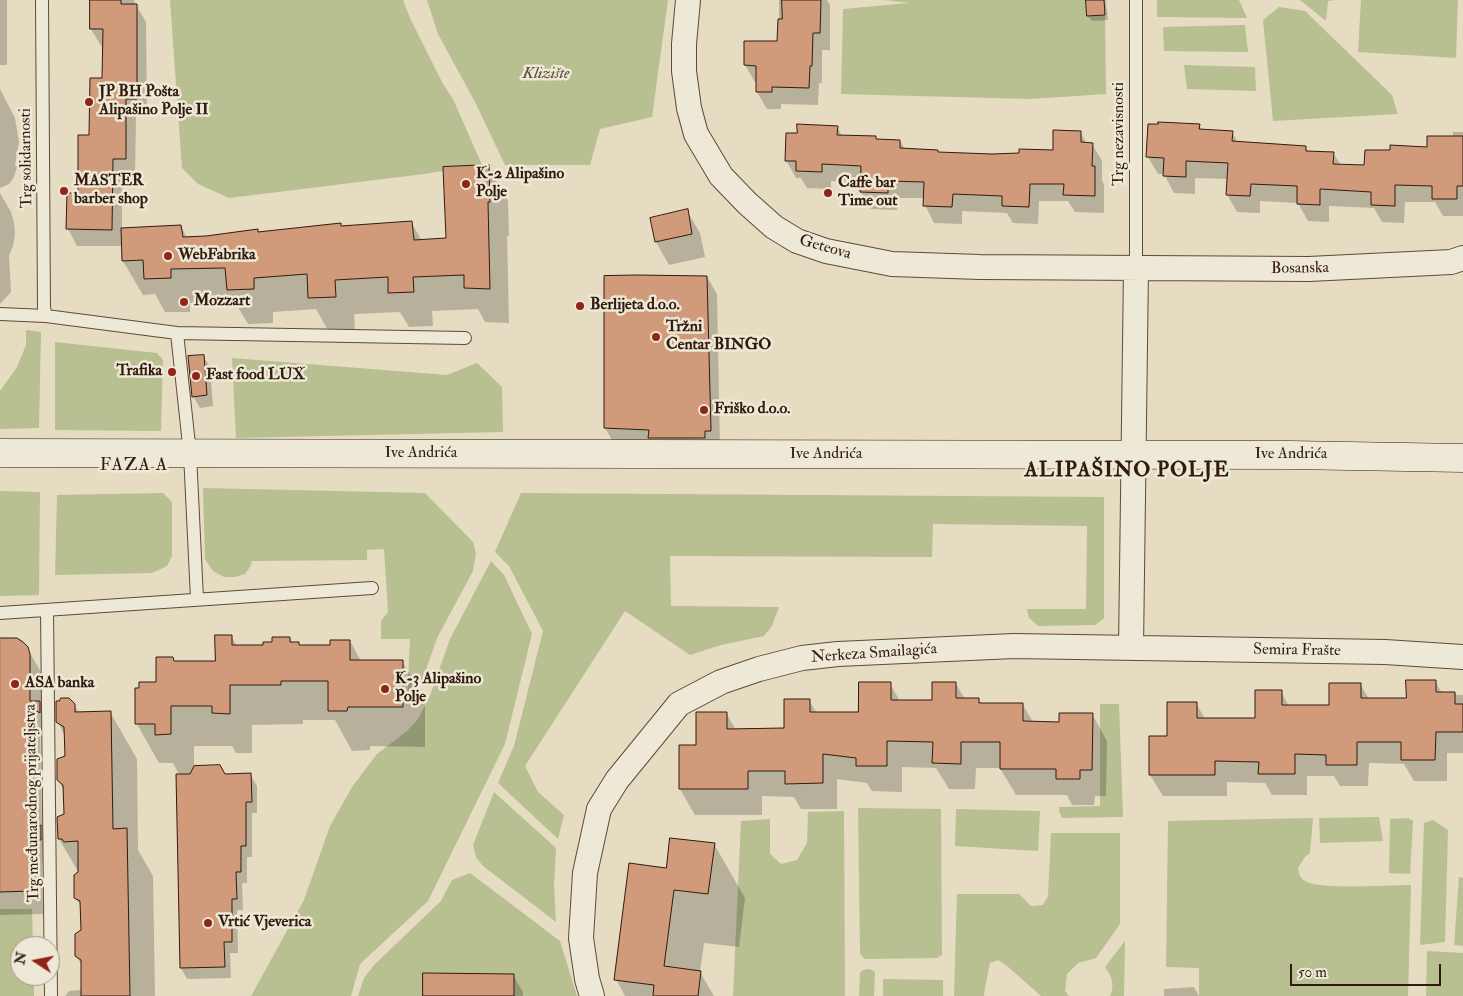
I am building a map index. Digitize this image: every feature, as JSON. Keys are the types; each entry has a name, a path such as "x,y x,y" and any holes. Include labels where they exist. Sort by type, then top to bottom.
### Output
{"main road":[{"name":"Ive Andrića","path":"0,453 1290,455 1463,458"}],"street":[{"name":"Geteova","path":"688,0 684,44 684,71 689,108 696,134 721,176 774,227 797,241 826,251 892,264 1136,268"},
{"name":"Bosanska","path":"1136,268 1309,269 1451,262 1463,258"},
{"path":"1131,648 1136,268"},
{"name":"Nerkeza Smailagića","path":"592,996 587,979 581,938 585,873 599,809 616,780 679,704 722,682 759,669 802,658 838,654 1014,646 1131,648"},
{"name":"Semira Frašte","path":"1131,648 1385,652 1463,657"}],"lane":[{"name":"Trg solidarnosti","path":"42,0 44,308 46,316"},
{"name":"Trg nezavisnosti","path":"1136,0 1136,268"},
{"path":"0,314 46,316 177,332 464,338"},
{"path":"177,332 190,454 197,599"},
{"path":"0,613 372,588"},
{"name":"Trg međunarodnog prijateljstva","path":"47,610 51,996"}],"green space":[{"path":"170,0 403,0 443,84 453,99 482,165 229,198 198,184 182,168"},
{"name":"Klizište","path":"427,0 668,0 652,117 600,129 590,165 505,165 475,102 438,34"},
{"path":"885,0 1086,0 1087,16 1105,15 1106,94 1031,99 841,94 843,9 909,3"},
{"path":"1157,0 1239,0 1247,18 1157,17"},
{"path":"1300,0 1335,0 1328,1 1326,21"},
{"path":"1361,0 1458,0 1456,58 1358,52"},
{"path":"1279,7 1305,11 1392,95 1398,114 1273,121 1263,20"},
{"path":"1245,25 1248,52 1164,51 1163,27"},
{"path":"1184,65 1255,67 1256,91 1187,89"},
{"path":"26,330 41,332 39,428 0,429 0,391 17,367 26,345"},
{"path":"55,342 157,353 163,360 161,431 55,430"},
{"path":"232,358 447,375 477,363 502,387 503,432 236,438"},
{"path":"203,488 425,493 473,542 476,554 473,571 437,638 422,681 407,703 410,639 381,639 381,621 388,612 384,549 367,550 367,560 252,561 245,574 235,577 224,577 213,571 205,559"},
{"path":"0,491 40,492 39,595 0,596"},
{"path":"163,493 172,502 172,556 167,566 152,573 55,575 57,495"},
{"path":"521,493 1104,497 1104,618 1095,625 1038,626 1029,618 1027,609 1086,609 1087,526 933,524 932,557 670,556 671,606 779,607 772,626 764,636 721,645 690,655 625,611 525,766 538,792 564,815 558,839 498,783 514,746 543,631 509,566 495,552"},
{"path":"491,561 504,575 532,634 505,744 428,901 360,964 351,996 251,996 304,900 330,826 352,787 377,754 407,731 418,719 430,696 450,639"},
{"path":"1100,704 1119,704 1123,817 1062,818 1059,807 1100,806"},
{"path":"494,792 556,848 554,886 556,922 483,866 476,857 473,845"},
{"path":"858,808 941,809 942,955 937,958 865,959 860,954"},
{"path":"956,809 1040,811 1038,851 955,846"},
{"path":"844,811 845,996 733,996 741,821 770,819 770,854 781,864 797,860 807,843 808,812"},
{"path":"1379,817 1383,841 1320,843 1319,818"},
{"path":"1313,818 1310,853 1298,868 1302,879 1312,884 1339,886 1411,885 1408,996 1199,996 1199,968 1166,967 1168,821"},
{"path":"1408,818 1413,821 1410,874 1389,873 1390,819"},
{"path":"1433,820 1448,830 1445,942 1420,945 1424,823"},
{"path":"1051,833 1120,833 1120,924 1096,958 1078,963 1067,974 1065,991 1069,996 1041,996 998,960 990,963 984,996 954,996 957,894 1019,894 1031,906 1043,905 1048,896"},
{"path":"470,873 560,941 577,996 514,996 514,974 423,973 423,996 358,996 364,978 375,964 441,901 452,880"},
{"path":"1459,877 1463,878 1463,946 1454,945"},
{"path":"0,909 32,909 33,936 10,936 10,986 34,986 34,996 0,996"},
{"path":"1125,941 1124,996 1110,996 1112,981 1105,967"},
{"path":"1427,951 1463,953 1463,996 1426,996"},
{"path":"870,969 875,972 874,996 859,996 860,973 863,970"},
{"path":"883,979 943,980 943,996 883,996"}],"building":[{"path":"90,0 121,0 121,4 137,4 137,99 126,99 126,159 113,159 112,230 66,229 67,193 78,193 78,135 89,135 90,78 102,78 103,29 90,29"},
{"path":"782,0 821,0 820,33 813,33 809,88 772,87 772,92 756,92 756,66 744,65 744,41 777,41 778,19 782,19"},
{"path":"1086,0 1104,0 1105,15 1087,16"},
{"path":"1158,122 1200,124 1199,129 1233,131 1232,141 1306,146 1306,151 1334,152 1333,164 1364,165 1365,150 1390,150 1390,145 1427,147 1427,136 1463,136 1463,186 1457,186 1457,199 1432,199 1432,186 1395,185 1395,206 1371,205 1371,192 1320,189 1320,205 1297,204 1297,186 1251,184 1250,196 1226,195 1228,163 1186,161 1186,177 1163,176 1164,158 1146,157 1148,124 1158,124"},
{"path":"797,124 838,126 837,135 876,136 876,139 900,140 900,148 938,150 938,152 992,154 1019,153 1019,149 1053,150 1053,130 1081,131 1081,142 1093,143 1092,166 1095,166 1095,196 1063,195 1064,184 1030,184 1029,207 1002,206 1002,196 953,194 952,207 923,206 924,182 888,181 888,193 860,192 861,166 822,164 822,172 796,171 796,161 785,161 786,133 797,133"},
{"path":"489,165 490,289 464,288 464,275 413,277 414,292 388,293 388,277 335,280 336,297 308,298 307,274 254,278 254,289 227,290 225,268 171,269 171,278 144,279 143,260 122,261 121,228 181,225 183,237 258,229 258,232 341,223 341,226 412,221 414,240 446,238 443,167"},
{"path":"688,209 692,234 655,242 650,218"},
{"name":"Tržni Centar BINGO","path":"604,276 707,276 711,431 705,431 705,438 648,438 649,430 604,428"},
{"name":"Fast food LUX","path":"204,355 207,395 192,397 188,356"},
{"path":"215,635 232,635 232,645 263,645 263,642 272,642 272,637 290,637 290,642 299,642 299,645 330,645 330,640 350,640 350,660 403,660 403,707 348,707 347,711 328,711 328,681 281,681 281,685 230,685 230,714 212,713 212,706 171,706 171,734 155,735 155,724 135,724 135,688 139,688 139,682 156,682 156,657 173,657 174,661 215,661"},
{"path":"0,638 17,638 28,647 30,654 30,701 40,701 40,713 28,706 30,830 41,825 41,840 30,840 31,891 0,892"},
{"path":"1406,680 1436,680 1436,692 1455,692 1455,704 1463,704 1463,732 1436,732 1435,760 1401,760 1401,742 1357,742 1357,765 1326,765 1326,755 1295,754 1295,774 1258,774 1259,762 1215,761 1215,775 1149,775 1149,736 1167,736 1167,702 1197,702 1197,718 1255,718 1255,690 1282,690 1282,705 1329,705 1329,683 1361,683 1361,698 1406,698"},
{"path":"859,682 891,682 891,700 932,700 932,682 956,682 956,698 979,698 979,703 1023,703 1023,721 1059,722 1059,713 1093,713 1092,770 1080,770 1080,779 1056,779 1056,769 1000,769 1000,742 961,742 961,764 932,763 933,742 887,741 887,766 856,766 856,758 823,754 823,783 785,784 785,771 748,771 748,789 679,789 679,745 696,745 696,712 727,712 727,729 784,728 784,699 810,699 810,712 858,712"},
{"path":"61,698 69,698 75,704 75,712 111,711 113,829 127,828 130,996 81,996 81,960 75,956 75,934 81,930 80,901 74,898 74,875 78,872 78,841 64,842 62,839 58,839 57,817 64,814 63,785 57,780 57,759 65,756 64,727 56,722 56,701 59,701"},
{"path":"220,765 225,774 251,773 252,802 246,802 246,846 241,846 241,872 236,872 237,899 232,899 232,942 224,942 225,967 180,968 176,774 190,774 194,766"},
{"path":"670,838 715,843 708,894 674,890 664,966 701,971 698,996 653,996 654,985 614,980 629,863 666,868"},
{"path":"423,973 514,974 514,996 423,996"}],"place":[{"name":"JP BH Pošta Alipašino Polje II","path":"89,102"},
{"name":"K-2 Alipašino Polje","path":"466,184"},
{"name":"MASTER barber shop","path":"64,191"},
{"name":"Caffe bar Time out","path":"828,193"},
{"name":"WebFabrika","path":"168,256"},
{"name":"Mozzart","path":"184,302"},
{"name":"Berlijeta d.o.o.","path":"580,306"},
{"name":"Tržni Centar BINGO","path":"656,337"},
{"name":"Trafika","path":"172,372"},
{"name":"Fast food LUX","path":"196,376"},
{"name":"Friško d.o.o.","path":"704,410"},
{"name":"ASA banka","path":"15,684"},
{"name":"K-3 Alipašino Polje","path":"385,689"},
{"name":"Vrtić Vjeverica","path":"208,923"}],"district":[{"name":"FAZA A","path":"134,466"},
{"name":"ALIPAŠINO POLJE","path":"1127,471"}]}
